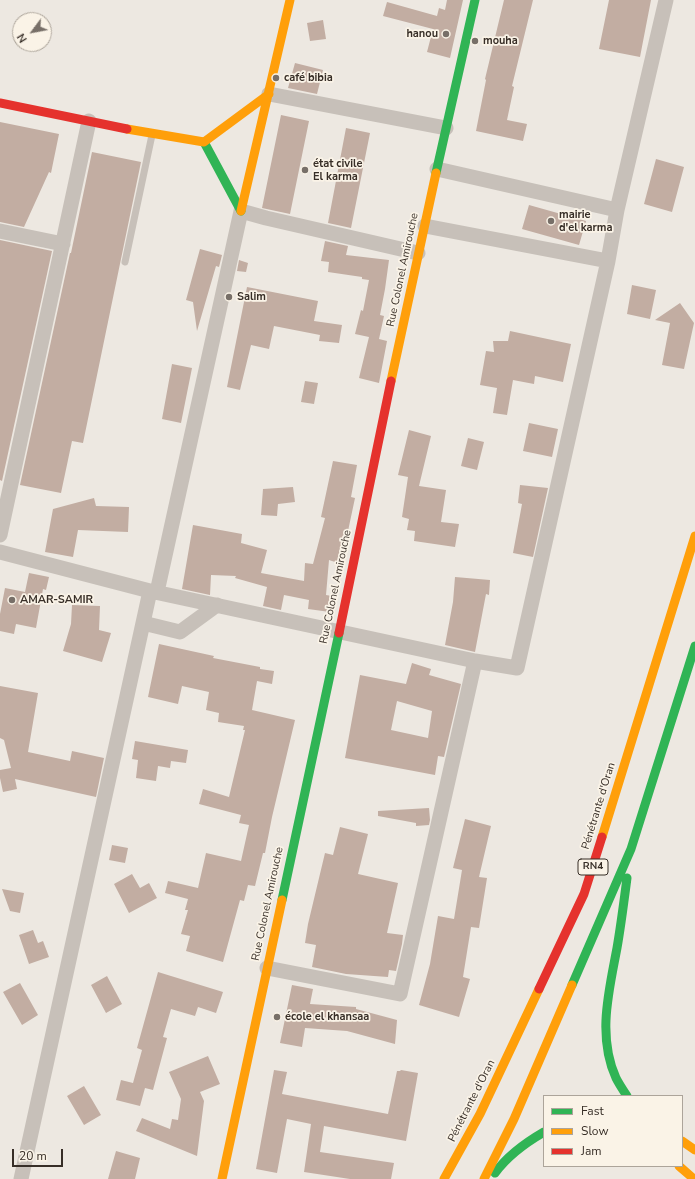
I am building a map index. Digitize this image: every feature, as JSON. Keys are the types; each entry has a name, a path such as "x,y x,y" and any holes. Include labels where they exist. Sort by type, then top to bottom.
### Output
{"main road":[{"path":"241,211 290,0"},
{"name":"Rue Colonel Amirouche","path":"222,1179 418,252 475,0"},
{"path":"0,103 152,134 204,142 269,94"},
{"path":"204,142 241,211"},
{"name":"Pénétrante d'Oran","path":"444,1179 480,1114 584,894 695,536"},
{"name":"RN4","path":"484,1179 514,1119 631,849 695,646"},
{"path":"626,1095 620,1087 612,1067 607,1045 605,1025 606,1004 617,947 631,849"},
{"path":"492,1179 500,1166 525,1141 543,1132"},
{"path":"683,1142 694,1148"},
{"path":"680,1167 694,1179"}],"street":[{"path":"0,552 154,591 517,668 608,261 616,210 666,0"},
{"path":"269,94 446,128"},
{"path":"0,535 89,121"},
{"path":"437,169 616,210"},
{"path":"21,1179 143,624 154,591 241,211 418,252"},
{"path":"424,226 608,261"},
{"path":"0,231 63,244"},
{"path":"143,624 180,632 217,605"},
{"path":"267,968 400,994 475,660"}],"lane":[{"path":"125,262 152,134"}],"building":[{"path":"447,0 463,0 450,58 427,52 433,29 383,16 387,2 437,16 439,8 445,10"},
{"path":"504,0 533,0 512,86 514,87 507,120 527,124 523,141 476,131 485,79"},
{"path":"609,0 651,0 640,57 599,49"},
{"path":"323,20 326,39 310,41 307,23"},
{"path":"295,63 323,70 317,94 288,88"},
{"path":"281,115 309,121 290,214 262,208"},
{"path":"0,122 59,134 51,173 49,172 24,227 0,222"},
{"path":"346,128 370,133 351,228 328,223"},
{"path":"92,152 141,162 83,443 72,441 61,493 20,485"},
{"path":"656,159 684,167 672,212 644,204"},
{"path":"529,205 586,221 579,245 522,229"},
{"path":"0,240 52,251 2,481 0,480"},
{"path":"325,241 348,246 346,255 389,260 380,315 384,316 379,339 387,341 379,383 359,378 369,337 355,334 361,310 363,311 369,280 362,279 362,277 328,272 329,262 321,261"},
{"path":"200,249 222,255 219,267 216,266 197,331 193,302 186,300"},
{"path":"239,260 248,263 246,272 237,271"},
{"path":"632,285 656,290 650,319 627,314"},
{"path":"247,287 318,301 314,321 342,325 339,343 319,341 320,335 274,326 269,349 251,345 240,390 227,387"},
{"path":"680,303 694,323 684,369 662,365 670,323 655,320"},
{"path":"510,331 571,344 563,382 535,376 534,384 513,380 507,415 493,413 497,388 480,385 486,351 494,352 493,341 508,341"},
{"path":"172,364 192,368 181,423 162,419"},
{"path":"305,381 318,383 314,404 301,402"},
{"path":"529,423 558,429 552,457 523,451"},
{"path":"409,430 431,436 419,486 446,490 441,522 459,524 455,547 414,541 415,531 407,530 409,519 402,517 408,477 398,475"},
{"path":"468,438 484,442 477,470 461,466"},
{"path":"333,461 357,465 351,497 355,498 341,564 329,560 326,595 332,596 330,612 308,609 309,600 284,595 281,610 263,606 267,587 235,578 236,576 211,575 210,595 182,589 193,525 242,534 241,543 267,550 261,573 304,581 305,563 313,564 325,518 321,517"},
{"path":"520,485 548,488 533,557 513,553 522,504 518,503"},
{"path":"293,487 295,502 278,504 277,516 261,515 263,489"},
{"path":"94,498 96,506 129,507 128,532 78,530 73,557 45,552 53,509"},
{"path":"29,573 49,577 46,590 43,589 36,628 16,624 14,634 0,631 0,614 5,588 25,592"},
{"path":"455,577 490,580 489,595 486,594 475,652 445,645 453,602"},
{"path":"72,605 100,606 99,630 111,633 102,662 63,651 71,624"},
{"path":"159,644 214,656 213,658 274,671 272,684 257,681 252,710 295,720 265,853 263,853 255,886 248,885 244,901 240,900 223,962 186,951 190,936 181,934 188,910 185,910 188,899 165,893 168,881 198,888 206,853 241,861 249,825 239,823 241,815 199,804 203,789 229,797 245,730 243,730 244,726 218,722 219,713 206,710 209,692 182,686 178,704 148,697"},
{"path":"412,663 431,669 429,675 461,684 444,757 438,756 435,775 345,758 360,675 406,684","holes":["397,701 432,711 428,738 391,730"]},
{"path":"0,686 38,693 28,752 70,761 72,751 104,758 96,797 15,779 17,789 3,792 0,770 11,768 4,740 0,738"},
{"path":"135,741 188,750 186,763 171,761 170,768 158,766 156,781 136,778 138,760 132,759"},
{"path":"429,808 429,825 416,826 416,823 378,816 378,811"},
{"path":"465,819 491,826 479,877 487,878 479,928 471,927 463,977 470,979 459,1017 419,1005 430,964 438,916 454,919 462,870 453,868"},
{"path":"340,827 368,834 358,874 398,883 387,933 403,935 396,971 389,970 388,977 346,974 312,967 316,945 305,943 308,924 325,853 333,855"},
{"path":"112,845 128,848 125,863 109,860"},
{"path":"132,874 140,888 149,883 157,898 129,913 114,884"},
{"path":"2,889 24,893 20,913 10,911"},
{"path":"33,930 38,943 43,941 49,957 29,964 19,935"},
{"path":"158,972 223,992 216,1013 198,1007 195,1016 171,1009 163,1037 167,1038 153,1090 145,1088 140,1106 116,1100 121,1080 133,1083 142,1050 137,1048"},
{"path":"107,976 122,1004 106,1013 91,985"},
{"path":"20,983 38,1015 22,1025 3,992"},
{"path":"292,985 313,989 310,1004 356,1007 356,1009 397,1020 395,1044 347,1031 305,1028 302,1047 280,1043"},
{"path":"208,1056 220,1084 200,1092 204,1101 197,1156 136,1131 142,1118 170,1129 172,1119 178,1120 181,1099 169,1072"},
{"path":"274,1070 287,1072 282,1094 388,1114 397,1071 401,1070 418,1073 406,1141 324,1126 320,1152 394,1163 391,1179 350,1179 304,1172 311,1124 287,1119 277,1173 256,1169"},
{"path":"84,1086 101,1115 84,1125 67,1096"},
{"path":"116,1151 140,1158 135,1179 108,1179"}],"traffic: fast":[{"path":"436,173 475,0"},
{"path":"204,142 241,211"},
{"path":"282,900 339,633"},
{"path":"572,985 631,849 695,646"},
{"path":"626,1095 616,1078 610,1062 607,1046 606,1013 627,878"},
{"path":"495,1173 517,1150 543,1133"}],"traffic: slow":[{"path":"241,211 290,0"},
{"path":"127,129 204,142 269,94"},
{"path":"391,381 436,173"},
{"path":"602,837 695,536"},
{"path":"222,1179 282,900"},
{"path":"484,1179 514,1119 572,985"},
{"path":"444,1179 480,1114 539,989"},
{"path":"683,1142 695,1150"},
{"path":"680,1167 694,1179"}],"traffic: jam":[{"path":"0,103 127,129"},
{"path":"339,633 391,381"},
{"path":"539,989 584,894 602,837"}],"place":[{"name":"hanou","path":"446,34"},
{"name":"mouha","path":"475,41"},
{"name":"café bibia","path":"276,78"},
{"name":"état civile El karma","path":"305,170"},
{"name":"mairie d'el karma","path":"551,221"},
{"name":"Salim","path":"229,297"},
{"name":"AMAR-SAMIR","path":"12,600"},
{"name":"école el khansaa","path":"277,1017"}]}
